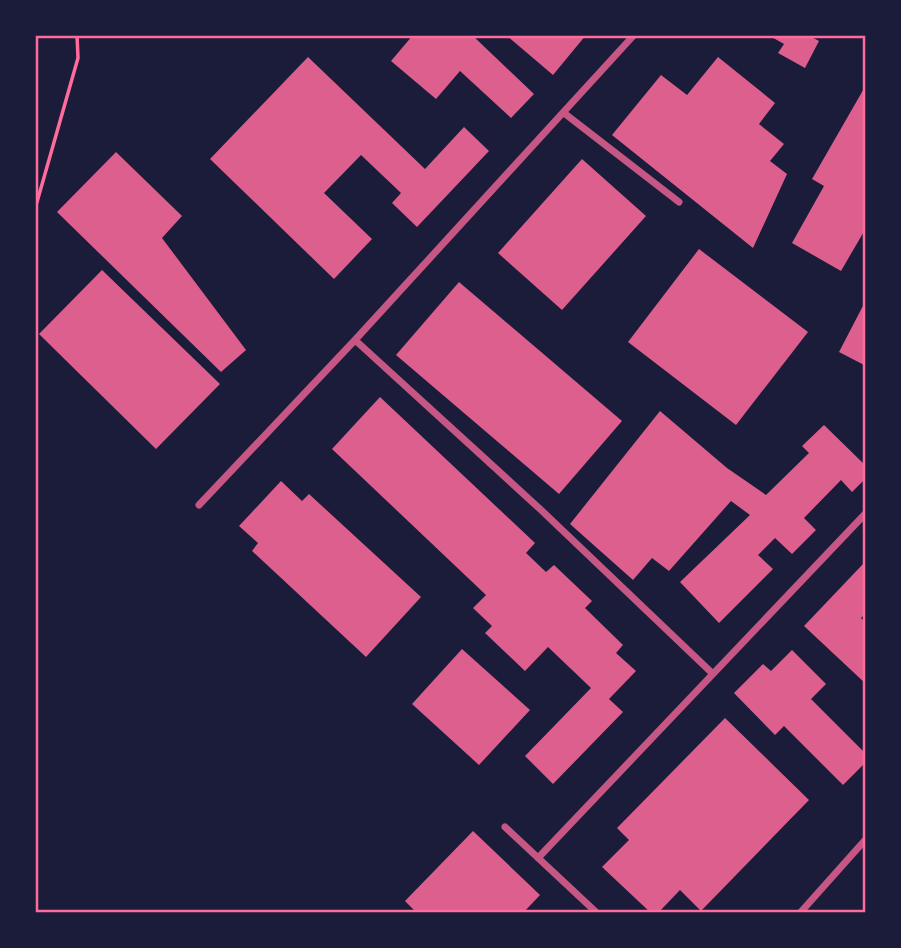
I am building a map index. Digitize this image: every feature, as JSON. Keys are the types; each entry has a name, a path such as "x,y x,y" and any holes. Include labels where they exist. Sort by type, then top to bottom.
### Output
{"street":[{"path":"199,505 355,340 634,35"},
{"path":"564,113 679,202"},
{"path":"355,340 540,509 712,673"},
{"path":"538,858 866,513"},
{"path":"505,827 597,913"},
{"path":"800,913 866,839"}],"path":[{"path":"35,209 78,58 77,35"}],"building":[{"path":"413,35 472,35 534,94 511,118 460,71 436,99 391,61"},
{"path":"506,35 586,35 553,75"},
{"path":"768,35 808,35 819,41 805,68 778,53 784,44"},
{"path":"308,57 425,169 464,127 489,151 417,227 392,203 401,193 361,155 324,193 372,239 334,279 210,159"},
{"path":"718,57 775,103 759,124 784,144 770,161 787,174 753,248 612,135 661,75 687,95"},
{"path":"866,85 866,228 841,271 792,243 824,186 812,179"},
{"path":"116,152 182,216 162,238 246,350 221,372 57,212"},
{"path":"582,159 646,216 562,310 498,253"},
{"path":"699,249 808,332 736,425 628,342"},
{"path":"102,270 220,384 156,449 39,334"},
{"path":"459,282 622,421 559,494 396,355"},
{"path":"866,300 866,366 839,352"},
{"path":"380,397 535,543 526,553 546,572 554,565 592,601 585,608 623,645 616,653 636,671 609,699 623,712 553,784 525,756 591,688 548,647 525,671 485,633 492,626 473,608 486,595 332,449"},
{"path":"660,411 727,468 766,495 809,453 802,446 824,425 866,466 866,478 852,492 841,480 804,518 816,530 792,554 775,538 758,555 773,569 719,623 680,582 750,515 731,501 669,571 652,558 633,580 570,524"},
{"path":"281,481 302,501 309,494 421,597 366,657 252,551 258,543 239,526"},
{"path":"863,564 866,567 866,613 861,618 866,623 866,684 804,626"},
{"path":"462,649 530,710 479,765 412,704"},
{"path":"792,650 826,684 811,699 866,754 866,762 843,785 784,726 775,735 734,693 763,664 771,671"},
{"path":"725,718 809,800 701,911 680,890 658,913 651,913 602,867 629,840 617,828"},
{"path":"473,831 540,895 523,913 417,913 405,901"}]}
